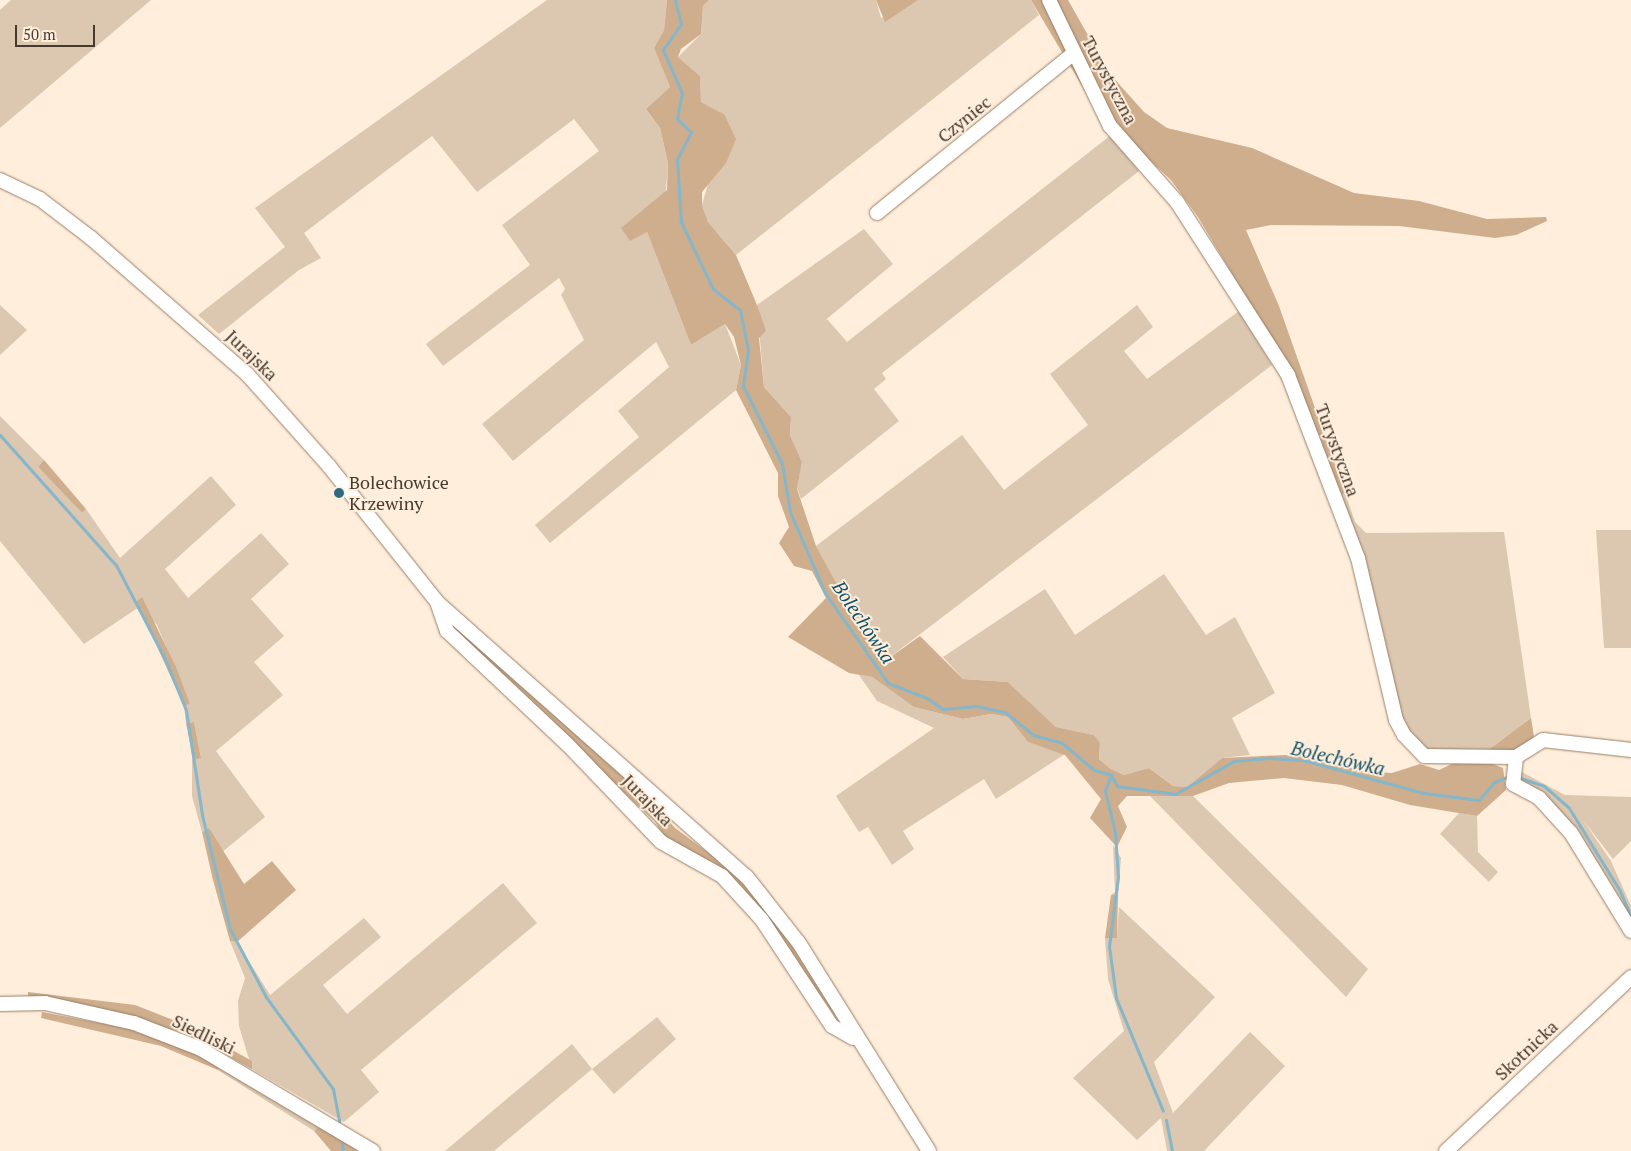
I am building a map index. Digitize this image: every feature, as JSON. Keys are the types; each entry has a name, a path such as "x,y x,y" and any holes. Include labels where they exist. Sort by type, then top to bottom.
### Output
{"street":[{"name":"Turystyczna","path":"1050,0 1110,126 1176,202 1288,375 1358,558 1396,720 1404,735 1424,756 1515,762"},
{"name":"Czyniec","path":"877,213 1074,53"},
{"name":"Jurajska","path":"0,180 40,200 92,238 247,374 328,466 437,602 747,877 799,943 856,1040 929,1151"},
{"name":"Jurajska","path":"437,602 447,631 568,745 661,842 722,876 762,920 832,1026 856,1040"},
{"path":"1631,750 1543,740 1515,762 1514,782 1517,789 1550,807 1571,833 1631,931"},
{"name":"Skotnicka","path":"1446,1151 1631,977"},
{"name":"Siedliski","path":"0,1004 54,1005 134,1023 192,1045 373,1151"}],"shaded area":[{"path":"11,0 151,0 0,128 0,10"},
{"path":"547,0 667,0 664,30 654,48 670,87 646,109 660,128 668,163 666,190 647,232 691,345 725,324 741,365 736,390 550,543 535,525 639,437 618,411 669,367 656,342 513,461 482,424 584,340 561,295 565,289 559,278 443,366 426,344 530,265 502,225 599,151 574,119 477,192 432,136 304,233 321,258 299,270 219,334 198,315 285,247 255,208"},
{"path":"667,0 709,0 703,6 701,34 681,49 678,57 700,76 701,102 724,114 736,139 726,163 702,192 702,205 708,222 736,255 766,331 759,338 764,387 791,417 790,435 802,462 797,489 816,546 873,650 885,661 920,636 963,679 1008,682 1056,727 1094,735 1100,743 1099,759 1111,769 1124,775 1149,768 1173,786 1187,787 1222,758 1306,754 1362,771 1392,773 1420,764 1439,770 1454,763 1493,764 1503,768 1506,790 1477,816 1410,805 1342,785 1284,778 1229,783 1193,796 1127,796 1118,806 1127,827 1117,847 1090,818 1101,799 1065,755 1028,742 1008,717 991,714 963,719 914,707 872,677 849,673 788,637 826,598 812,571 794,566 779,543 789,527 778,496 778,473 736,390 741,365 734,337 725,324 691,345 647,232 630,241 621,228 667,190 668,163 660,128 646,109 670,87 654,48 664,30"},
{"path":"709,0 876,0 881,18 918,0 1031,0 1039,15 736,255 708,222 702,205 710,177 726,163 724,114 701,102 700,76 678,57 701,34 703,6"},
{"path":"876,0 918,0 885,22"},
{"path":"1031,0 1068,0 1110,74 1144,112 1167,128 1252,148 1354,193 1419,201 1487,219 1546,217 1547,221 1516,235 1495,238 1399,226 1271,225 1246,230 1279,306 1345,493 1340,496 1288,367 1198,217 1171,180 1128,140 1111,135"},
{"path":"1111,135 1139,171 882,373 886,379 874,389 899,421 801,499 797,488 802,462 790,435 791,417 764,387 757,305 864,229 893,264 823,322 827,319 847,342"},
{"path":"0,305 27,330 0,355"},
{"path":"1137,305 1153,327 1124,351 1147,379 1239,311 1272,365 885,661 872,650 816,546 962,435 1004,490 1088,425 1050,374"},
{"path":"0,416 44,460 38,467 82,513 86,509 120,558 211,476 236,505 165,569 188,598 261,533 289,564 251,599 284,636 254,662 283,695 216,751 265,817 221,853 209,828 202,832 192,796 192,760 201,758 194,722 186,724 184,706 190,704 157,625 136,602 139,607 84,644 0,541"},
{"path":"44,460 86,509 82,513 38,467"},
{"path":"1345,493 1355,522 1366,533 1504,532 1531,718 1483,754 1430,750 1414,742 1402,724 1340,496"},
{"path":"1596,530 1631,530 1631,648 1604,648"},
{"path":"1164,574 1206,635 1235,617 1275,693 1232,718 1250,755 1222,758 1187,787 1173,786 1149,768 1124,775 1111,769 1099,759 1100,744 1094,735 1056,727 1008,682 963,679 943,657 1045,589 1075,635"},
{"path":"142,597 176,667 190,704 184,706 136,602"},
{"path":"449,619 644,793 675,828 745,880 797,944 837,1018 760,912 664,836 655,822 454,633"},
{"path":"859,675 872,677 914,707 963,719 991,714 1008,717 1028,742 1065,754 996,799 984,779 903,831 914,849 892,865 868,827 859,832 836,796 934,728 877,701"},
{"path":"1531,718 1534,737 1514,758 1483,754"},
{"path":"194,722 201,758 193,760 186,724"},
{"path":"1520,771 1565,795 1631,797 1631,841 1613,859 1583,820 1611,861 1631,906 1631,919 1561,812 1543,793 1518,785"},
{"path":"1150,796 1193,796 1368,969 1346,997"},
{"path":"1459,813 1477,816 1478,852 1498,872 1489,882 1440,834"},
{"path":"209,828 244,884 272,861 296,890 237,942 230,941 213,880 202,832"},
{"path":"1113,845 1121,858 1118,895 1111,895 1115,892"},
{"path":"503,883 537,923 361,1070 379,1092 344,1122 252,1069 239,1026 238,1001 245,978 230,941 237,942 270,995 364,918 381,937 323,985 347,1014"},
{"path":"1111,895 1118,895 1117,938 1105,938"},
{"path":"1119,907 1215,997 1154,1062 1173,1113 1250,1032 1285,1066 1204,1151 1167,1151 1161,1118 1137,1140 1073,1078 1124,1031 1108,979 1105,938 1117,938"},
{"path":"28,992 135,1005 191,1027 252,1061 252,1069 183,1032 28,999"},
{"path":"42,1012 157,1034 220,1066 218,1070 161,1046 41,1018"},
{"path":"657,1017 676,1039 614,1094 592,1069"},
{"path":"572,1044 592,1069 494,1151 445,1151"},
{"path":"220,1066 319,1126 314,1131 218,1070"},
{"path":"319,1126 361,1151 331,1151 314,1131"}],"waterway":[{"name":"Bolechówka","path":"675,0 681,24 663,50 682,93 677,119 691,132 677,160 681,222 713,289 740,310 748,350 743,386 782,464 790,512 825,593 888,683 927,698 943,709 976,706 1005,712 1033,735 1062,743 1094,770 1111,775 1117,786 1175,794 1234,761 1271,758 1303,760 1424,793 1479,800 1494,782 1510,776"},
{"path":"0,435 116,565 165,659 186,710 202,815 230,929 266,997 333,1089 339,1121"},
{"path":"1111,775 1105,791 1115,832 1118,877 1109,946 1116,998 1163,1111"},
{"name":"Bolechówka","path":"1518,777 1544,786 1569,808 1620,891 1631,917"},
{"path":"1166,1120 1172,1151"},
{"path":"342,1143 343,1151"}],"place":[{"name":"Bolechowice Krzewiny","path":"339,493"}]}
